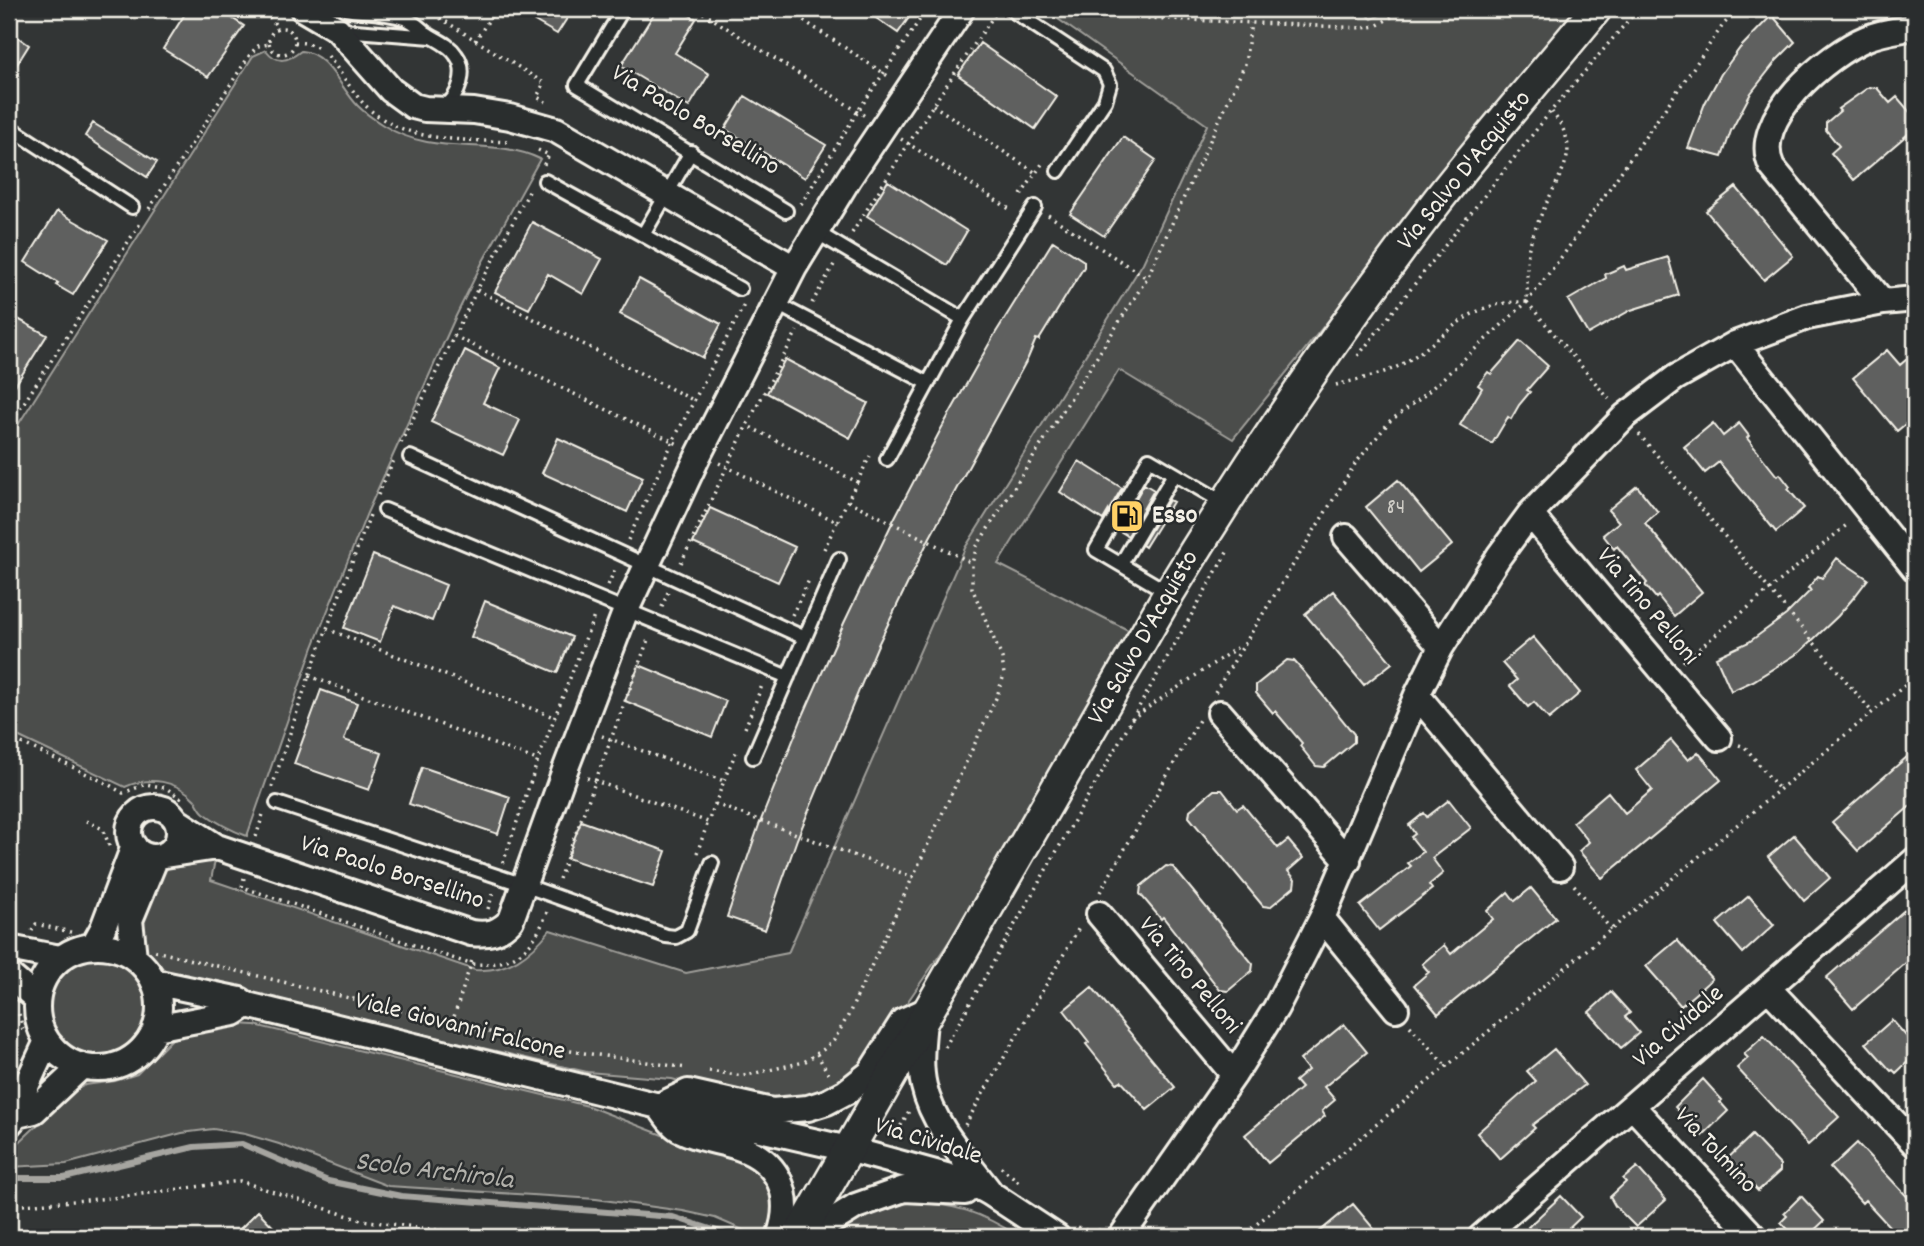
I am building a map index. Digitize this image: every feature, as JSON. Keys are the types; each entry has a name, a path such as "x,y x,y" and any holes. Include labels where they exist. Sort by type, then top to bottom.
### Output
{"street":[{"path":"309,9 341,19 391,90 413,106 438,111 474,111 510,117 556,130 666,194 805,250"},
{"name":"Via Paolo Borsellino","path":"217,847 471,933 494,934 503,929 511,920 626,610 699,453 805,250 882,127 962,9"},
{"name":"Via Salvo D'Acquisto","path":"798,1237 1169,593 1224,503 1328,349 1439,200 1597,9"},
{"path":"1883,302 1772,167 1766,146 1779,113 1818,69 1867,38 1915,27"},
{"name":"Via Tino Pelloni","path":"1114,1231 1234,1075 1276,1008 1348,861 1416,695 1441,647 1487,574 1530,514 1625,416 1675,378 1735,344 1807,317 1883,302 1915,299"},
{"path":"1735,344 1915,569"},
{"name":"Via Tino Pelloni","path":"1530,514 1719,738"},
{"path":"1346,537 1441,647"},
{"path":"1416,695 1560,867"},
{"path":"1212,707 1348,861"},
{"path":"154,806 170,813 181,812 217,847 151,853 129,834 130,824 137,813 154,806"},
{"path":"93,946 151,853 173,848 178,840 181,812"},
{"path":"134,957 130,920 151,853"},
{"name":"Via Cividale","path":"1490,1234 1632,1106 1915,860"},
{"name":"Via Tino Pelloni","path":"1094,909 1234,1075"},
{"path":"1322,918 1396,1009"},
{"path":"27,1003 60,958 81,948 93,946 114,948 134,957 154,982 159,1005 155,1028 141,1050 131,1058 107,1068 82,1066 36,1040"},
{"path":"9,948 60,958"},
{"path":"9,975 38,1020 36,1040 13,1120"},
{"name":"Viale Giovanni Falcone","path":"154,982 240,1000 247,1005 659,1106 848,1149"},
{"path":"1769,989 1915,1144"},
{"path":"155,1028 234,1013 247,1005"},
{"path":"779,1237 786,1212 785,1196 778,1176 766,1162 742,1148 679,1129 659,1106 688,1092 772,1111 808,1108 827,1102 846,1092 870,1073 903,1021 928,1014"},
{"name":"Via Cividale","path":"928,1014 920,1062 923,1086 930,1108 990,1193"},
{"path":"13,1120 34,1111 82,1066"},
{"name":"Via Tolmino","path":"1632,1106 1754,1237"},
{"name":"Via Cividale","path":"848,1149 972,1183 1065,1231"},
{"name":"Via Cividale","path":"806,1237 856,1206 904,1189 990,1193"}],"lane":[{"name":"Via Paolo Borsellino","path":"624,9 577,85 786,211"},
{"path":"1010,9 1104,71 1110,84 1105,101 1058,171"},
{"path":"341,19 406,18 432,37"},
{"path":"341,19 432,37 440,40 458,56 461,77 459,89 452,102 438,111"},
{"path":"9,127 132,207"},
{"path":"643,235 691,152"},
{"path":"541,179 740,289"},
{"path":"887,460 963,319 1035,206"},
{"path":"805,250 843,248 963,319"},
{"path":"775,303 929,383"},
{"path":"410,457 805,638"},
{"path":"1169,593 1096,550 1149,459 1224,503"},
{"path":"1121,564 1174,474"},
{"path":"385,510 788,677"},
{"path":"753,757 839,559"},
{"name":"Via Paolo Borsellino","path":"272,803 524,885 666,936 681,936 691,924 712,863"}],"path":[{"path":"258,9 268,15 278,28 287,29 293,34 293,49 286,53 279,54 269,44 271,34 278,28"},
{"path":"268,15 272,9"},
{"path":"434,9 432,13 544,83 537,97 547,103"},
{"path":"475,41 496,9"},
{"path":"697,9 1011,210"},
{"path":"272,803 250,858 242,887 470,964 494,964 517,957 524,951 539,932 655,622 747,425 843,248 998,9"},
{"path":"1137,9 1147,18 1363,28 1376,26 1405,9"},
{"path":"1351,365 1551,111 1638,9"},
{"path":"962,1132 1212,707 1243,644 1355,464 1390,421 1431,389 1527,302 1566,251 1723,25 1738,9"},
{"path":"295,42 320,47 365,105 393,125 430,138 512,142"},
{"path":"9,426 251,53 258,46 269,44"},
{"path":"1551,111 1563,126 1569,150 1562,173 1549,196 1529,248 1527,302 1872,712"},
{"path":"529,146 549,155 543,167"},
{"path":"401,443 477,290 541,179"},
{"path":"1020,197 1147,278"},
{"path":"805,250 833,265"},
{"path":"477,290 857,482 819,559"},
{"path":"1343,375 1334,385 1403,363 1458,322 1482,308 1495,304 1527,302"},
{"path":"454,336 837,522"},
{"path":"271,789 309,676 368,518 396,455"},
{"path":"848,501 972,563"},
{"path":"1666,676 1867,508"},
{"path":"943,1050 1231,545"},
{"path":"786,629 813,571"},
{"path":"327,629 724,781"},
{"path":"1130,719 1243,644"},
{"path":"744,731 769,669"},
{"path":"309,676 708,822 739,744"},
{"path":"1241,1237 1915,677"},
{"path":"9,737 123,793 145,784 166,788 181,797 181,812"},
{"path":"1719,738 1745,747 1779,789"},
{"path":"715,804 913,877"},
{"path":"1560,867 1611,929"},
{"path":"27,1003 36,1040"},
{"path":"1396,1009 1446,1066"},
{"path":"883,1158 923,1086"},
{"path":"993,1159 1024,1186"},
{"path":"9,1206 112,1198 240,1181 361,1220 491,1237"},
{"path":"1065,1231 1114,1231"},
{"path":"1086,1237 1090,1232"}],"shaded area":[{"path":"1044,9 1360,9 1372,19 1392,9 1579,9 1233,439 1119,370 998,564 1130,631 972,908 880,1047 842,1084 792,1103 703,1088 672,1079 587,1072 175,977 154,960 147,951 141,932 146,909 159,880 165,870 173,865 203,860 215,860 211,880 475,970 508,965 526,954 550,930 686,973 788,953 965,548 1143,263 1207,125"},
{"path":"266,50 274,58 282,60 301,51 310,53 326,64 361,109 403,135 443,144 502,148 540,159 482,263 455,318 367,513 313,647 247,836 203,812 188,793 171,784 153,781 125,787 9,732 9,439 253,56"},
{"path":"97,958 116,962 132,973 143,989 147,1008 143,1027 132,1043 116,1054 97,1058 78,1054 62,1043 51,1027 47,1008 51,989 62,973 78,962"},
{"path":"238,1024 255,1025 588,1106 665,1136 721,1149 742,1157 768,1184 772,1215 768,1237 759,1237 715,1218 596,1199 388,1186 279,1144 245,1134 213,1129 182,1133 66,1164 9,1167 9,1152 73,1091 85,1085 115,1081 137,1074 175,1036"},
{"path":"908,1203 939,1205 967,1211 993,1221 1020,1237 833,1237 856,1219"}],"building":[{"path":"188,9 211,9 222,16 224,13 244,26 208,77 163,49"},
{"path":"514,9 573,9 557,34"},
{"path":"657,9 679,9 696,19 675,53 709,74 689,107 621,66"},
{"path":"863,9 915,9 898,33"},
{"path":"1772,15 1795,42 1751,93 1731,131 1722,157 1688,148 1705,103 1721,74 1740,48"},
{"path":"9,31 29,45 9,77"},
{"path":"980,43 1057,97 1035,129 958,75"},
{"path":"1869,87 1877,88 1890,103 1897,97 1915,118 1915,128 1854,180 1831,153 1839,146 1826,130 1826,123 1840,111 1838,109"},
{"path":"745,96 826,145 805,178 725,129"},
{"path":"93,123 157,162 147,177 85,136"},
{"path":"1123,137 1156,160 1104,236 1070,214"},
{"path":"888,181 967,231 947,265 867,216"},
{"path":"1736,187 1793,256 1764,280 1706,211"},
{"path":"57,211 108,240 73,295 25,262"},
{"path":"532,222 602,259 583,294 548,274 529,309 495,292"},
{"path":"1053,241 1084,261 1084,267 1039,340 1036,339 929,539 877,647 797,839 765,930 727,917 759,825 802,718 893,521 993,337"},
{"path":"1668,257 1679,295 1631,310 1588,334 1568,300 1606,278 1605,274 1624,266 1626,270"},
{"path":"639,279 721,324 703,358 620,314"},
{"path":"9,314 47,335 9,395"},
{"path":"1520,341 1548,366 1527,390 1530,392 1511,419 1508,417 1492,444 1460,425 1482,388 1478,385"},
{"path":"465,350 500,368 483,403 520,420 503,455 431,422"},
{"path":"1887,350 1900,365 1915,352 1915,416 1897,431 1853,378"},
{"path":"785,359 868,403 850,438 767,393"},
{"path":"1713,423 1723,436 1739,423 1749,436 1747,438 1777,476 1780,474 1790,487 1788,489 1804,508 1776,532 1719,462 1705,473 1684,447"},
{"path":"558,438 643,477 627,512 542,473"},
{"path":"1079,461 1122,488 1103,520 1060,492"},
{"path":"1398,480 1452,545 1419,572 1366,507"},
{"path":"1144,484 1154,490 1128,536 1118,530"},
{"path":"1637,486 1658,512 1645,523 1702,592 1674,616 1645,585 1647,583 1617,546 1614,549 1603,535 1619,522 1608,510"},
{"path":"1169,500 1173,502 1145,547 1142,545"},
{"path":"710,508 795,547 778,582 693,543"},
{"path":"373,555 446,585 432,621 394,606 380,642 344,628"},
{"path":"1837,558 1868,579 1855,596 1800,652 1753,681 1731,691 1716,657 1749,642 1786,615 1811,590 1808,588 1818,576 1822,578"},
{"path":"1333,591 1392,663 1364,685 1305,614"},
{"path":"485,601 572,637 557,673 471,637"},
{"path":"1533,637 1580,693 1549,719 1534,702 1528,707 1510,686 1517,680 1502,663"},
{"path":"1287,660 1294,661 1304,672 1354,734 1354,742 1324,767 1316,766 1300,746 1302,743 1256,693 1256,685"},
{"path":"639,665 726,701 712,737 625,701"},
{"path":"321,690 357,703 344,740 382,753 369,790 294,764"},
{"path":"1671,740 1688,760 1698,752 1721,780 1602,878 1579,851 1589,842 1573,822 1608,792 1625,813 1652,790 1636,770"},
{"path":"1915,750 1915,802 1858,851 1832,822"},
{"path":"422,767 510,797 498,834 409,804"},
{"path":"1214,790 1222,790 1237,809 1243,805 1278,848 1288,840 1303,858 1288,871 1295,879 1294,887 1270,907 1263,906 1189,817 1190,810"},
{"path":"1449,800 1471,828 1432,858 1443,873 1429,885 1432,889 1379,930 1360,906 1411,866 1408,863 1423,852 1411,837 1415,834 1409,825 1424,813 1427,817"},
{"path":"581,821 666,851 653,887 567,858"},
{"path":"1794,835 1830,878 1804,901 1768,857"},
{"path":"1166,866 1173,867 1253,964 1252,971 1228,991 1220,990 1163,917 1161,919 1140,894 1141,886"},
{"path":"1531,888 1556,918 1438,1014 1414,985 1429,972 1422,964 1444,945 1451,954 1493,919 1487,911 1508,892 1515,901"},
{"path":"1749,896 1774,925 1743,953 1717,923"},
{"path":"1915,901 1915,955 1853,1009 1826,978"},
{"path":"1677,940 1712,979 1681,1006 1646,966"},
{"path":"1092,987 1175,1087 1147,1110 1121,1081 1117,1083 1086,1044 1089,1042 1064,1010"},
{"path":"1611,992 1630,1013 1625,1017 1639,1033 1621,1048 1589,1012"},
{"path":"1892,1020 1915,1046 1915,1055 1896,1073 1891,1071 1866,1043"},
{"path":"1344,1024 1367,1052 1324,1087 1335,1100 1322,1111 1325,1116 1268,1163 1245,1135 1301,1088 1295,1081 1308,1070 1300,1060"},
{"path":"1764,1036 1839,1117 1808,1145 1737,1068 1748,1058 1744,1054"},
{"path":"1554,1049 1585,1085 1532,1125 1535,1128 1500,1159 1477,1133 1536,1081 1527,1071"},
{"path":"1703,1079 1728,1111 1702,1136 1675,1107"},
{"path":"1752,1135 1780,1165 1780,1171 1758,1191 1742,1174 1739,1177 1725,1161"},
{"path":"1857,1143 1915,1205 1915,1237 1899,1237 1865,1200 1862,1203 1830,1168"},
{"path":"1637,1167 1666,1200 1636,1227 1615,1206 1610,1197 1626,1182 1623,1179"},
{"path":"1561,1196 1581,1217 1560,1237 1538,1237 1528,1227"},
{"path":"1801,1196 1824,1221 1807,1237 1795,1237 1781,1222 1787,1216 1784,1213"},
{"path":"1353,1204 1374,1229 1364,1237 1313,1237"},
{"path":"258,1211 283,1237 232,1237"}],"waterway":[{"name":"Scolo Archirola","path":"9,1178 64,1178 194,1147 242,1144 328,1181 401,1196 673,1217 736,1237"}],"place":[{"name":"Esso","path":"1127,516"}]}
